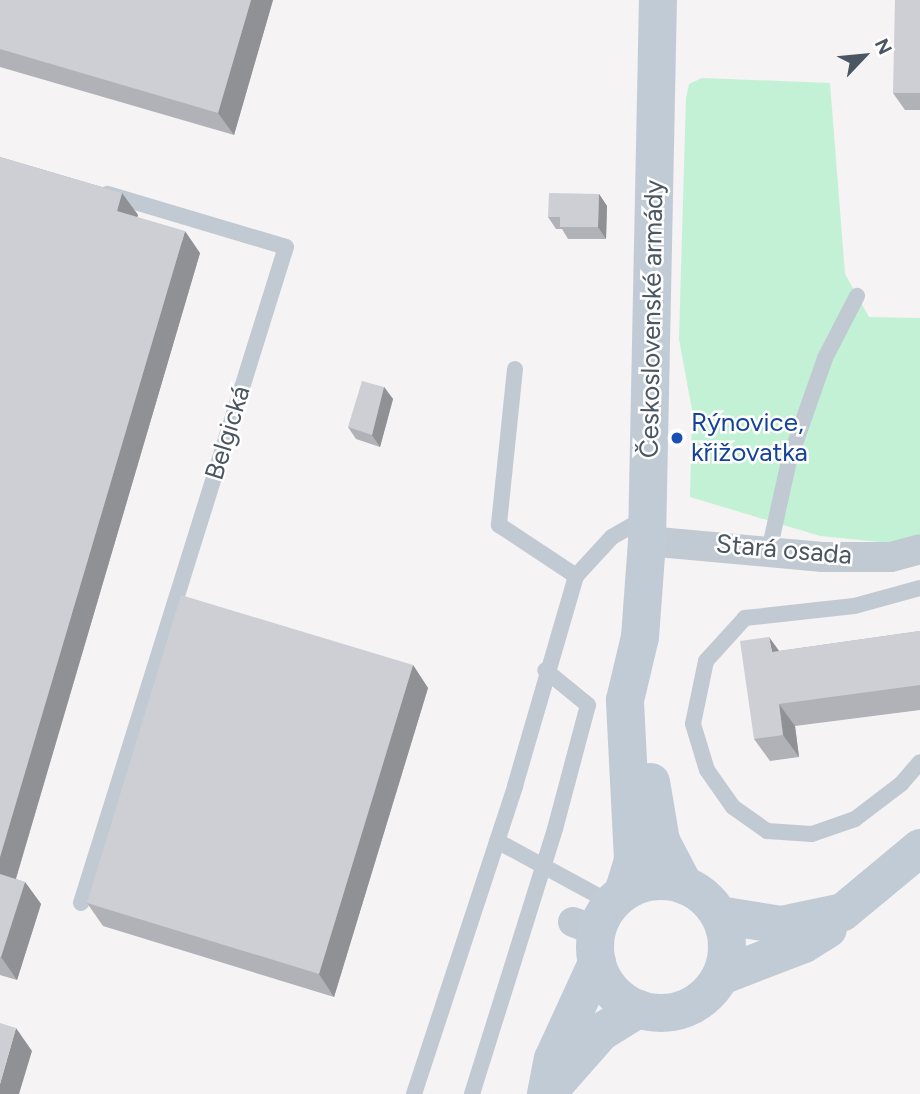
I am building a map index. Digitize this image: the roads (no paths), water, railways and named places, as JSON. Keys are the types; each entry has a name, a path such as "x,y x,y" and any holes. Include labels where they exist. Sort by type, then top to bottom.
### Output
{"street":[{"name":"Československé armády","path":"658,0 648,528 640,637 653,810 665,853 684,885"},
{"name":"Stará osada","path":"648,528 769,551 891,557 920,549"},
{"name":"Československé armády","path":"600,923 633,860 625,700 640,637"},
{"path":"721,976 819,937 843,912 920,848"},
{"path":"600,923 612,991 638,1009 670,1013 686,1009 712,989 721,976 727,945 719,915 710,902 684,885 653,881 600,923 553,1059 546,1094 601,1032 638,1009"},
{"path":"719,915 781,925 843,912"}],"lane":[{"name":"Belgická","path":"81,903 286,247 91,189"},
{"path":"769,551 789,461 825,358 857,296"},
{"path":"515,369 499,525 576,576"},
{"path":"414,1094 496,841 545,670 576,576 612,537 648,528"},
{"path":"920,588 854,606 745,618 706,661 694,724 707,770 733,807 766,831 812,834 855,819 901,784 920,762"},
{"path":"472,1094 544,864 588,705 545,670"},
{"path":"496,841 544,864 600,923"}],"place":[{"name":"Rýnovice, křižovatka","path":"677,438"}]}
